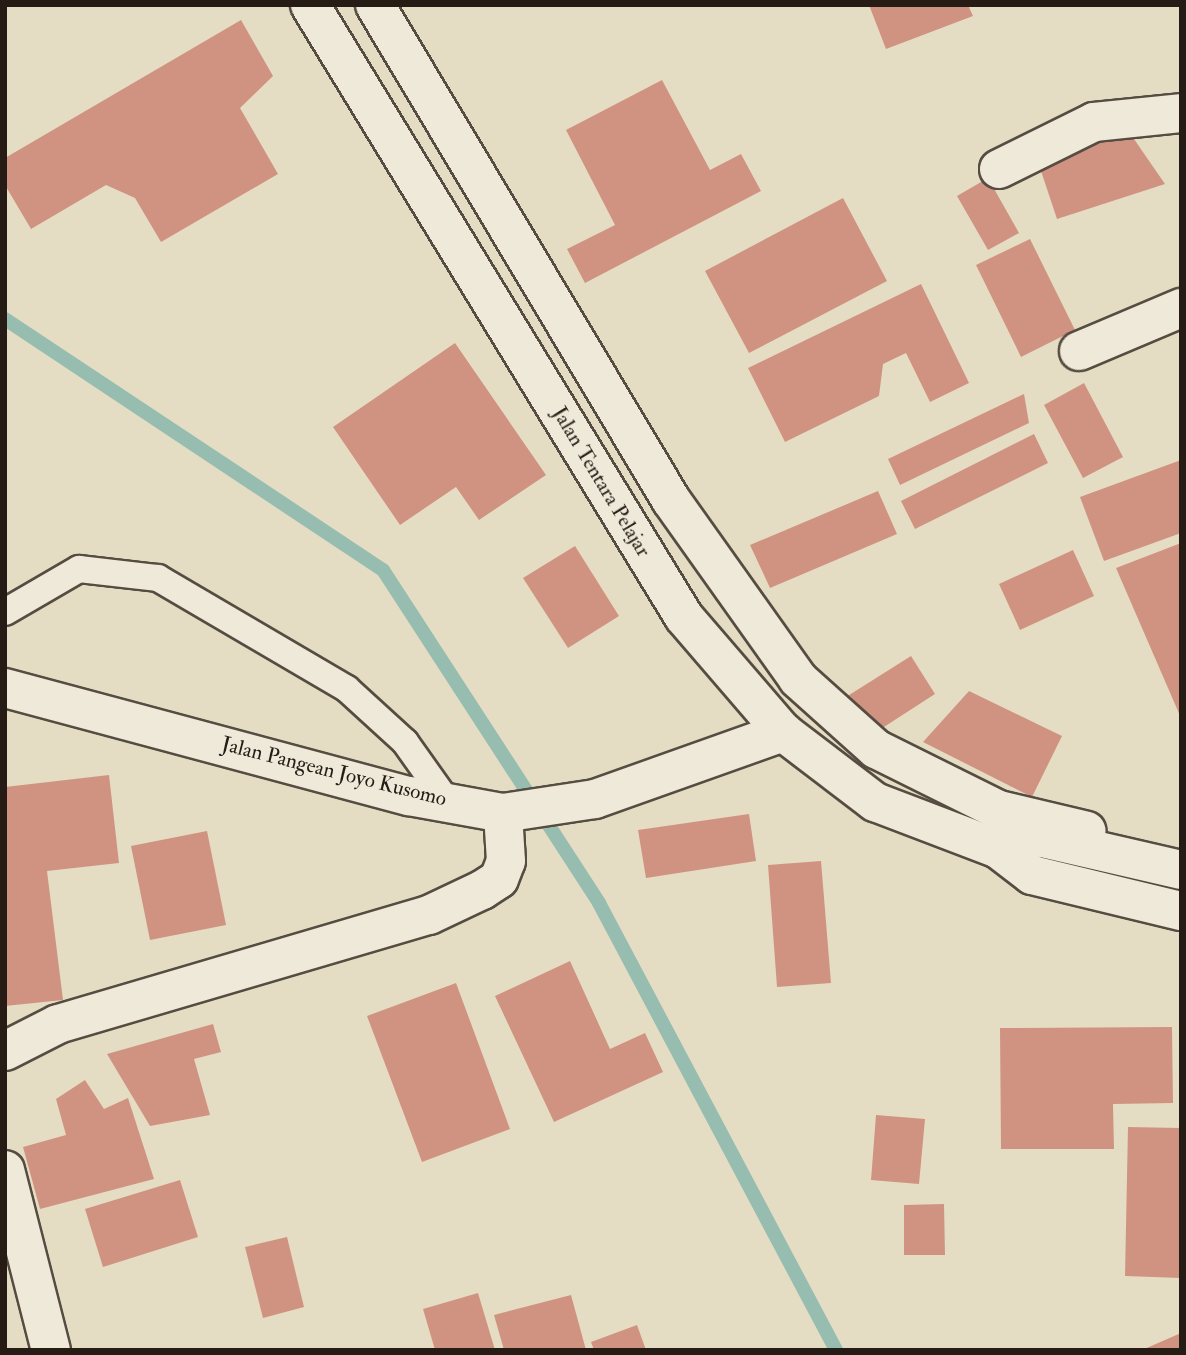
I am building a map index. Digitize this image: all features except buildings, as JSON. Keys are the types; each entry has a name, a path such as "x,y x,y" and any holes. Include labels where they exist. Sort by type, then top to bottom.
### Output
{"main road":[{"name":"Jalan Tentara Pelajar","path":"310,5 684,617 783,732 875,802 998,849 1032,875 1181,911"},
{"path":"375,5 671,500 798,679 876,749 999,810 1181,854"},
{"path":"999,169 1094,122 1181,113"},
{"path":"1079,351 1181,308"},
{"name":"Jalan Pangean Joyo Kusomo","path":"5,688 503,813 595,799 783,732"},
{"path":"5,1051 58,1024 429,915 482,890 499,879 506,861 503,813"},
{"path":"998,849 1038,837 1181,870"},
{"path":"5,1170 51,1350"}],"lane":[{"path":"5,612 79,569 158,578 347,690 405,741 447,801"}],"waterway":[{"path":"5,319 383,570 599,903 836,1350"}]}
